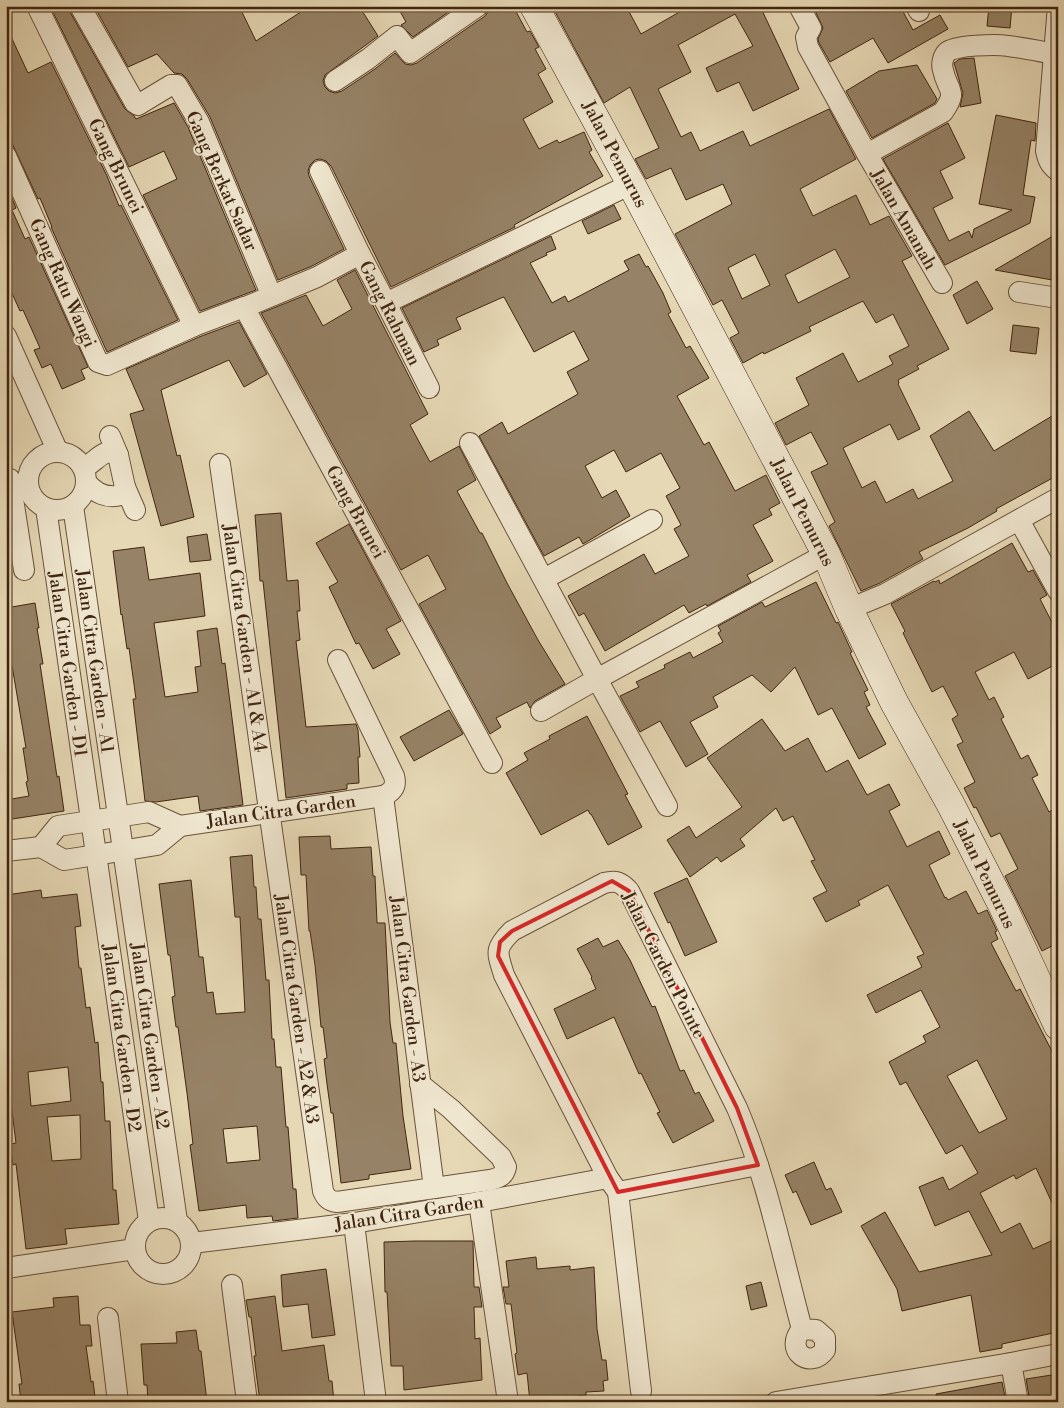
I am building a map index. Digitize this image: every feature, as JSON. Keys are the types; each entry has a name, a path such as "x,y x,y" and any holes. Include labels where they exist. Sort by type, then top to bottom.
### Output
{"street":[{"name":"Gang Brunei","path":"38,6 194,326"},
{"name":"Gang Berkat Sadar","path":"80,6 135,103 138,105 171,85 177,85 199,122 268,287"},
{"path":"335,80 368,59 397,36 410,53 478,6"},
{"name":"Jalan Pemurus","path":"534,6 631,184 826,554 849,609 894,702 951,805 994,890 1058,1026"},
{"name":"Jalan Amanah","path":"799,6 811,28 806,37 808,47 867,154 942,283"},
{"path":"1058,6 1056,54 1046,151 1052,167 1058,171"},
{"name":"Jalan Amanah","path":"867,154 943,112 950,103 952,91 942,70 943,58 948,51 957,47 1006,46 1056,54"},
{"name":"Gang Ratu Wangi","path":"6,156 98,362 107,365 194,326"},
{"path":"320,171 360,254"},
{"path":"386,303 631,184"},
{"name":"Gang Rahman","path":"243,308 317,277 360,254 429,388"},
{"path":"1019,292 1058,298"},
{"name":"Gang Brunei","path":"243,308 492,764"},
{"path":"194,326 243,308"},
{"path":"6,336 58,452"},
{"path":"110,436 118,455 125,487 135,510"},
{"path":"470,443 667,806"},
{"path":"24,570 16,516 17,486 29,474 32,465 39,458 48,453 58,452 75,458 96,493 105,496 121,495 125,487"},
{"path":"17,486 31,494 41,505 56,510 65,509 73,506 80,499 84,491 84,475 93,463 103,453 107,452 118,455"},
{"name":"Jalan Citra Garden - A1 & A4","path":"220,464 270,813"},
{"path":"849,609 885,594 1058,498"},
{"path":"16,516 25,514 41,505"},
{"name":"Jalan Citra Garden - D1","path":"41,505 96,855"},
{"name":"Jalan Citra Garden - A1","path":"73,506 123,850"},
{"path":"544,579 652,520"},
{"path":"1019,520 1058,591"},
{"path":"541,711 826,554"},
{"name":"Jalan Citra Garden - A3","path":"338,660 396,782 394,788 386,795 434,1188"},
{"name":"Jalan Citra Garden","path":"180,826 386,795"},
{"path":"6,851 40,847 64,860 157,845 180,826 149,812 91,820 58,826 40,847"},
{"name":"Jalan Citra Garden - A2 & A3","path":"270,813 323,1191 325,1197 331,1201"},
{"name":"Jalan Citra Garden - A2","path":"123,850 177,1221"},
{"name":"Jalan Citra Garden - D2","path":"96,855 149,1221"},
{"name":"Jalan Garden Pointe","path":"613,1185 504,975 498,956 500,942 512,931 604,883 618,881 629,891 737,1108 758,1165 802,1329"},
{"name":"Jalan Citra Garden","path":"331,1201 337,1202 498,1178 505,1173 506,1167 501,1157 451,1108 420,1084"},
{"path":"641,1391 613,1185 758,1165"},
{"name":"Jalan Citra Garden","path":"192,1243 613,1185"},
{"path":"479,1202 508,1402"},
{"path":"158,1218 168,1218 184,1226 192,1243 191,1252 186,1264 176,1272 158,1274 150,1271 138,1258 135,1249 138,1233 149,1221 158,1218"},
{"path":"354,1222 376,1402"},
{"path":"6,1268 135,1249"},
{"path":"232,1285 248,1402"},
{"path":"108,1318 118,1402"},
{"path":"776,1402 1058,1354"},
{"path":"1011,1363 1018,1402"}],"highlighted area":[{"path":"612,881 629,891 737,1108 758,1165 618,1192 498,956 500,942 512,931"}],"building":[{"path":"58,6 68,6 125,109 136,119 174,103 188,127 256,290 200,311 143,195 177,179 164,151 129,167 52,10"},
{"path":"94,6 204,6 206,12 219,6 239,6 256,41 310,6 359,6 378,36 325,75 323,81 325,87 335,93 342,91 375,69 395,53 405,64 417,63 485,16 490,6 513,6 527,32 530,31 539,47 535,49 546,69 538,74 553,102 523,119 539,149 557,140 559,143 584,132 592,150 589,152 603,176 514,225 515,227 391,287 331,166 326,161 315,160 310,165 309,176 344,249 312,266 278,280 210,117 187,79 182,74 174,73 157,54 128,67"},
{"path":"397,6 457,6 413,37 401,25 406,22"},
{"path":"552,6 626,6 641,34 690,6 760,6 799,89 753,111 739,82 717,92 706,68 753,46 735,14 678,45 691,72 658,89 681,137 691,132 700,151 743,131 750,146 829,109 856,159 800,189 813,216 856,195 870,225 889,216 912,256 902,261 949,349 917,366 919,369 898,380 898,384 920,429 898,440 890,424 843,448 862,488 875,481 886,503 913,489 918,499 953,481 930,436 969,411 994,451 1052,416 1058,426 1058,475 996,509 997,511 968,528 919,552 923,559 880,583 861,591 829,526 835,522 811,472 828,464 811,432 786,445 775,423 809,405 796,378 843,353 858,382 893,364 889,356 909,346 893,314 876,323 863,301 809,327 811,331 743,363 730,338 739,333 722,300 713,305 675,234 732,204 723,184 686,200 671,168 646,179 635,159 659,148 630,87 604,103","holes":["835,249 850,277 798,303 785,275","755,254 770,285 742,299 728,268"]},
{"path":"813,6 900,6 913,30 940,15 948,29 888,63 873,38 830,62 819,43 818,39 823,28"},
{"path":"989,6 1012,6 1010,28 987,26"},
{"path":"6,26 28,73 51,62 107,176 119,206 121,205 178,320 107,352 40,198 38,199 10,139 12,137 6,124"},
{"path":"974,58 981,103 960,107 963,93 954,63 960,59"},
{"path":"917,65 937,99 935,103 872,138 846,91 879,71"},
{"path":"996,115 1036,123 1035,141 1031,140 1023,195 1035,197 1030,223 945,265 883,159 948,123 965,158 940,171 953,198 933,208 949,241 969,231 972,238 974,229 1012,210 979,204"},
{"path":"9,191 16,208 12,210 25,239 29,237 88,367 81,370 85,379 62,389 51,364 42,368 34,350 40,348 23,310 20,311 6,280 6,193"},
{"path":"614,205 621,219 588,234 582,221"},
{"path":"1058,233 1058,281 995,270"},
{"path":"551,236 556,249 530,263 552,303 565,296 568,302 629,270 624,261 639,254 663,293 671,312 668,314 686,348 690,346 709,378 677,396 704,445 709,442 735,491 766,475 780,503 769,509 772,515 753,525 773,561 747,575 751,582 707,606 706,604 689,613 684,605 605,651 584,613 579,616 568,596 644,554 655,574 689,556 674,529 681,525 666,496 680,488 661,453 626,472 614,450 585,466 602,498 616,490 630,516 583,544 579,537 544,556 479,436 502,422 508,434 578,394 567,372 589,360 574,331 534,352 504,297 456,318 461,329 437,340 439,345 424,352 402,308"},
{"path":"355,270 428,414 410,425 430,462 459,446 476,480 457,491 480,533 482,533 538,640 565,684 535,701 530,708 527,702 496,718 501,727 490,734 419,604 446,589 428,555 401,570 261,313 306,295 323,326 352,309 337,280"},
{"path":"977,281 993,309 967,324 953,295"},
{"path":"239,322 267,374 244,387 229,360 161,390 177,456 180,455 194,517 161,526 130,414 144,410 126,369 199,337"},
{"path":"1013,325 1039,328 1036,354 1010,351"},
{"path":"281,513 287,581 298,580 300,611 297,611 300,640 296,641 306,727 356,724 360,757 358,757 359,783 347,784 347,789 286,798 263,581 260,581 255,515"},
{"path":"349,524 401,621 386,629 400,654 373,669 359,643 356,644 329,587 338,582 316,543"},
{"path":"207,534 211,560 190,562 187,537"},
{"path":"1012,543 1028,572 1033,570 1047,595 1040,599 1058,634 1058,663 1028,679 1014,652 975,672 989,700 994,697 1004,717 1001,719 1021,759 1028,755 1038,775 1032,778 1049,812 1058,807 1058,943 1042,951 1005,876 1018,869 1000,833 991,837 964,788 975,782 957,745 963,742 952,719 958,715 943,686 932,692 891,604 934,581 939,580 940,584"},
{"path":"144,547 149,580 200,573 205,616 154,623 165,697 198,692 195,667 201,666 197,631 217,628 222,664 225,663 243,805 200,811 198,796 156,802 145,801 133,699 136,699 129,648 127,649 121,615 113,551"},
{"path":"816,582 852,652 850,653 868,690 864,692 870,705 866,707 886,744 859,759 832,708 818,715 795,667 771,692 752,675 713,697 718,707 690,722 708,754 686,767 660,721 640,732 620,696 639,687 636,682 665,668 664,665 690,652 693,658 723,642 718,633 721,631 718,626 762,602 765,607"},
{"path":"35,603 43,664 40,664 64,811 6,820 6,800 29,796 23,748 26,748 8,642 10,642 6,608"},
{"path":"449,710 463,734 414,761 400,737"},
{"path":"587,716 628,794 625,795 642,827 608,845 588,810 541,835 506,773 528,760 524,753 550,739 549,736"},
{"path":"762,719 785,751 808,738 826,772 848,760 867,795 889,784 900,805 889,811 907,847 939,831 950,854 929,865 945,898 948,900 966,891 978,914 987,910 997,931 995,932 998,939 991,943 1016,991 1020,989 1058,1063 1058,1216 1036,1168 1016,1179 1014,1175 980,1193 1001,1233 1020,1223 1033,1249 1058,1238 1058,1332 1002,1344 1002,1348 980,1352 971,1295 902,1311 897,1289 861,1226 885,1212 919,1272 992,1255 969,1211 935,1226 919,1187 943,1177 949,1190 978,1173 962,1145 946,1154 906,1082 900,1085 889,1062 926,1042 923,1036 940,1027 921,990 876,1013 867,995 922,967 917,957 924,954 888,885 858,901 860,905 826,922 813,898 827,891 811,861 815,860 793,816 783,821 776,808 740,839 745,846 721,862 717,857 690,877 667,840 689,826 696,838 742,807 707,758","holes":["977,1060 1007,1119 979,1133 947,1076"]},
{"path":"330,836 331,849 371,847 373,876 375,876 377,923 385,923 390,1022 393,1043 396,1043 403,1116 411,1169 369,1175 369,1179 341,1183 333,1113 331,1113 324,1059 327,1058 323,1027 321,1027 315,965 309,931 306,875 301,875 299,837"},
{"path":"252,855 258,919 261,919 266,980 269,980 272,1039 274,1039 276,1067 281,1067 286,1127 288,1127 293,1189 296,1189 298,1218 273,1221 272,1216 247,1218 246,1205 199,1211 190,1145 193,1144 187,1093 178,1027 176,1027 172,997 175,996 159,884 191,880 199,957 203,957 207,993 213,992 216,1014 245,1012 240,917 235,917 230,857","holes":["257,1126 260,1160 227,1163 223,1129"]},
{"path":"687,878 717,942 685,956 670,922 668,923 654,893"},
{"path":"41,890 42,898 77,894 81,926 75,927 79,968 81,968 86,1008 90,1007 95,1043 98,1042 105,1121 110,1121 113,1190 116,1190 119,1224 65,1229 67,1244 26,1249 16,1164 13,1165 10,1144 16,1143 6,1063 6,895","holes":["68,1067 71,1101 31,1106 28,1072","80,1115 81,1159 52,1161 47,1117"]},
{"path":"598,938 603,947 618,940 630,960 652,1007 655,1006 680,1071 684,1070 695,1094 699,1092 714,1121 673,1143 657,1113 660,1112 641,1073 639,1074 614,1017 567,1039 554,1009 596,989 592,977 577,949"},
{"path":"814,1162 826,1190 831,1188 842,1212 811,1225 796,1191 793,1193 785,1175"},
{"path":"473,1241 474,1287 479,1287 482,1307 474,1307 475,1339 480,1338 482,1380 404,1390 403,1366 391,1366 387,1292 385,1292 384,1242"},
{"path":"536,1257 537,1269 570,1266 570,1270 594,1267 597,1329 602,1360 606,1360 608,1380 603,1381 604,1391 586,1392 586,1395 577,1396 577,1402 530,1402 527,1373 518,1375 511,1304 506,1304 503,1287 509,1287 506,1261"},
{"path":"326,1269 335,1335 312,1338 308,1304 283,1307 281,1275"},
{"path":"761,1282 767,1306 751,1310 746,1286"},
{"path":"78,1296 80,1325 90,1325 92,1346 86,1346 95,1397 54,1402 21,1402 19,1384 22,1384 12,1312 54,1307 53,1298"},
{"path":"275,1296 282,1351 324,1345 329,1381 332,1381 334,1402 260,1402 251,1317 249,1317 246,1300"},
{"path":"196,1330 199,1351 201,1351 207,1402 148,1402 147,1385 144,1385 141,1344 177,1343 176,1332"},
{"path":"1058,1374 1058,1402 1030,1402 1026,1379"},
{"path":"1002,1382 1006,1402 937,1402 936,1394"}]}
